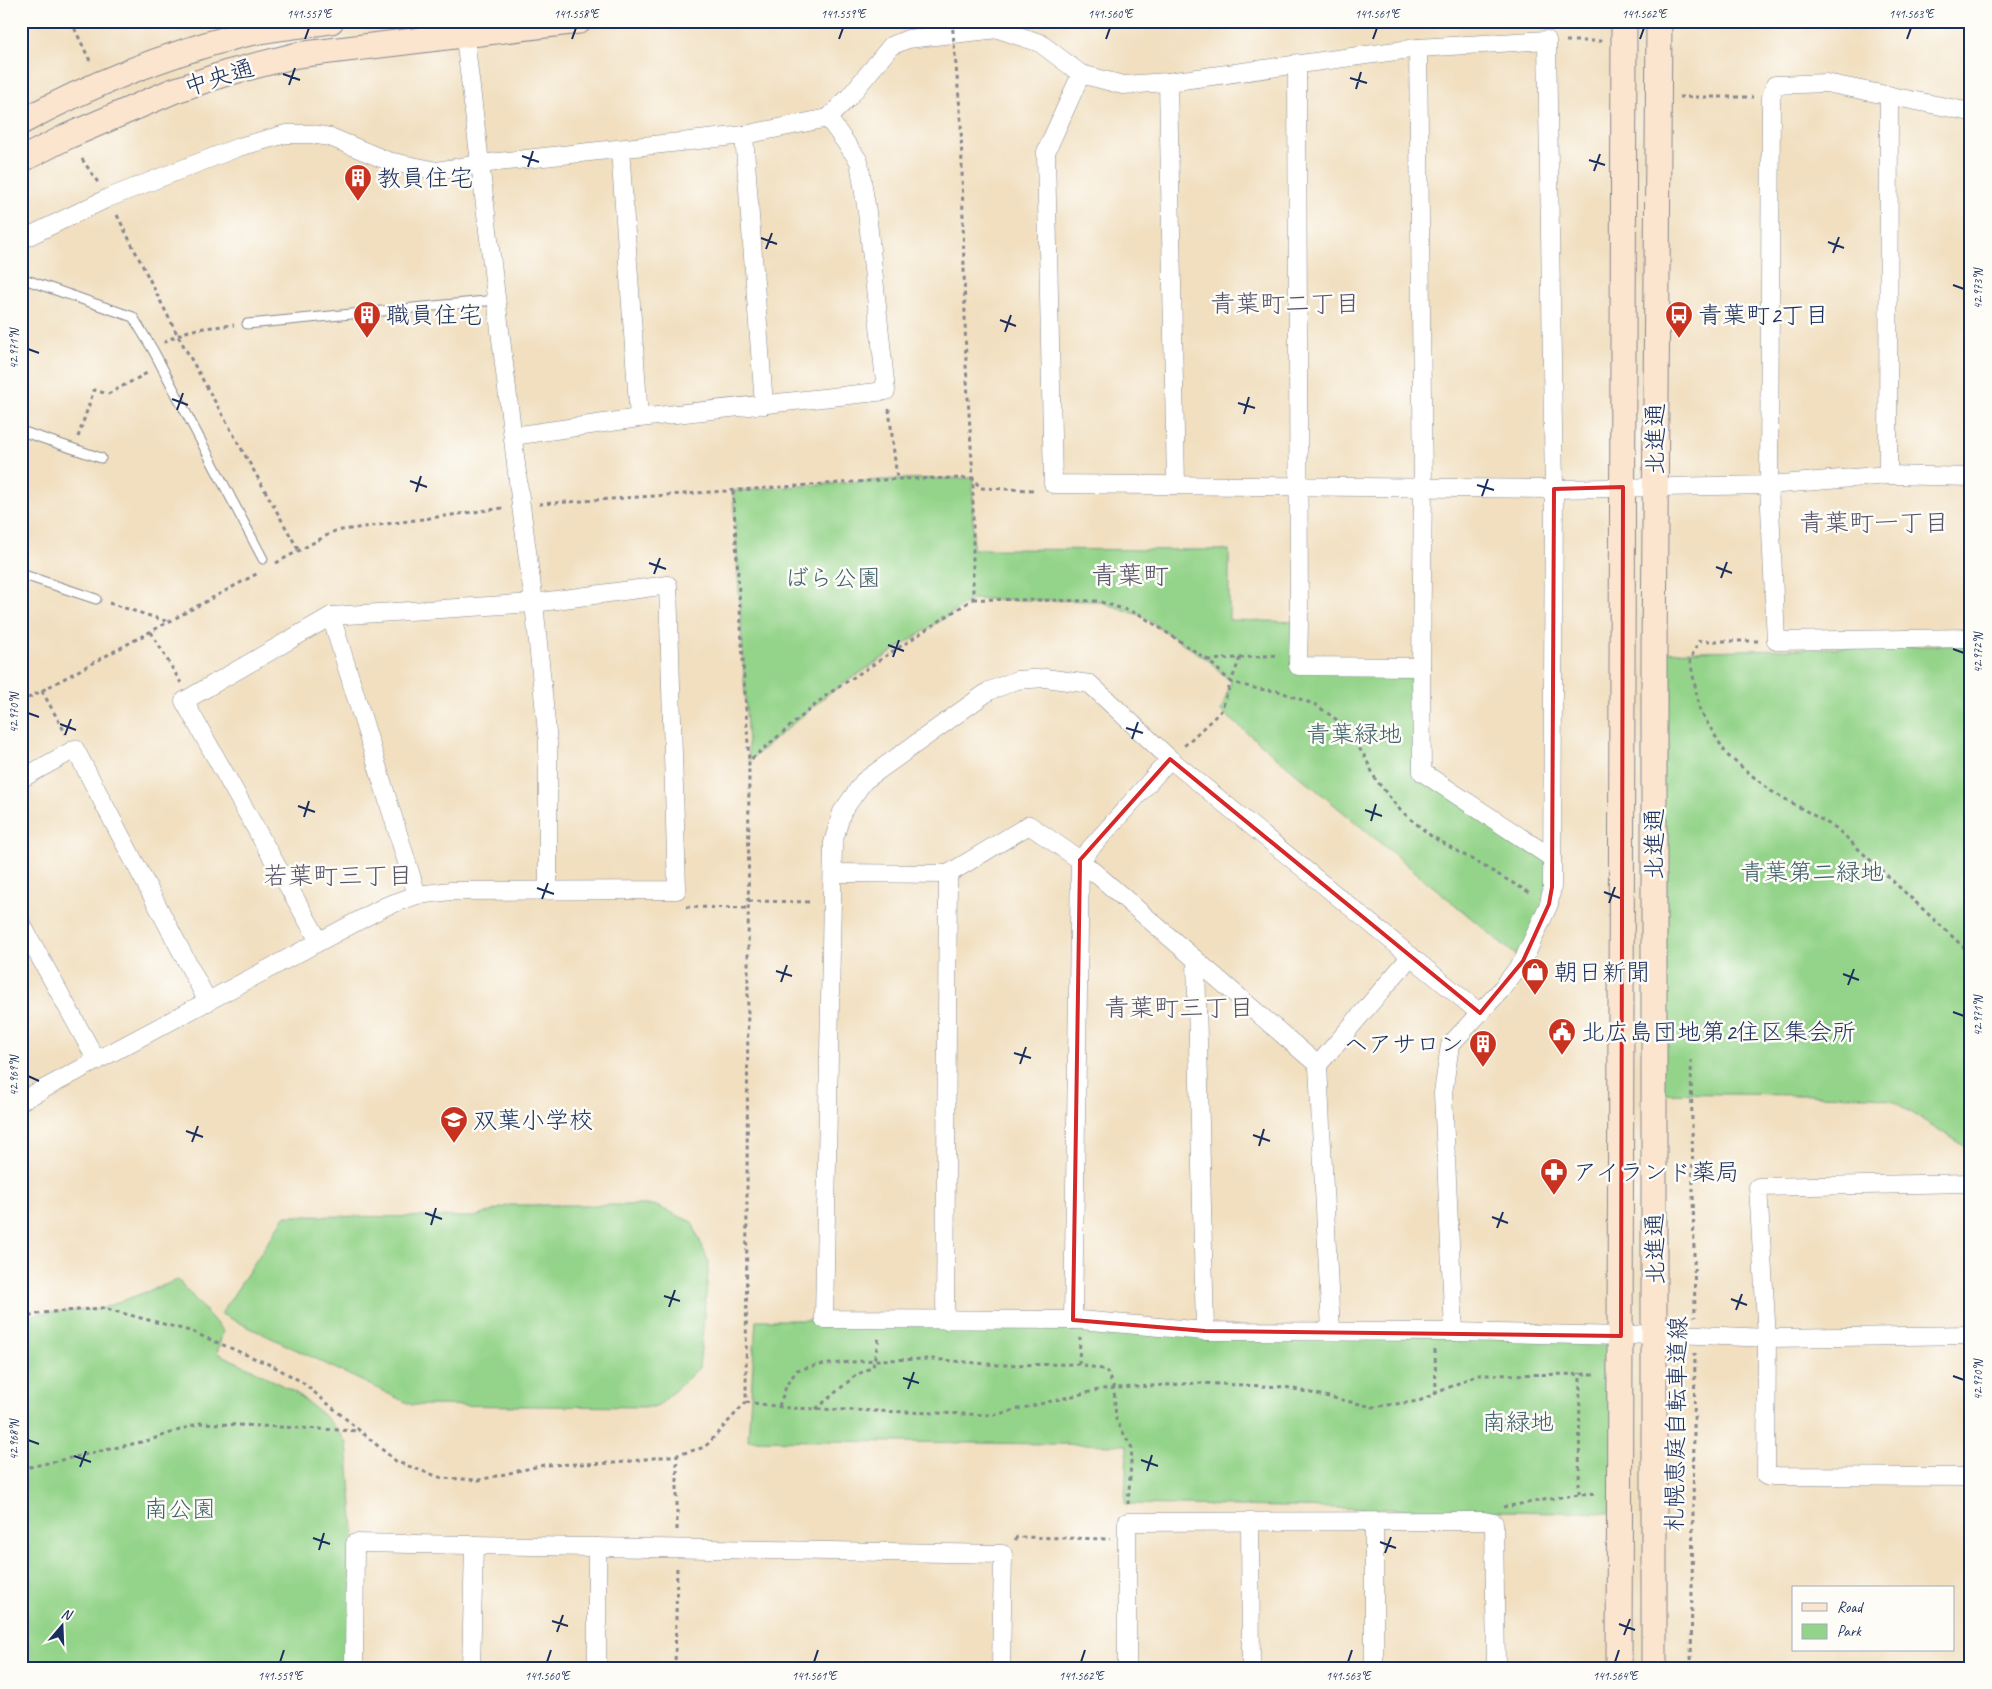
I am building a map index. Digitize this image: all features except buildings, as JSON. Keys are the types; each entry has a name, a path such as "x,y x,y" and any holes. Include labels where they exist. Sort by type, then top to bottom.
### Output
{"street":[{"name":"中央通","path":"21,122 67,98 145,64 238,36 331,21"},
{"name":"中央通","path":"21,160 66,137 173,91 227,73 297,55 464,28 579,21"},
{"name":"北進通","path":"1620,1668 1624,21"},
{"name":"北進通","path":"1654,1668 1655,1333 1653,1103 1659,21"},
{"path":"464,28 514,436 520,506 534,603 548,743 548,890"},
{"path":"21,240 108,198 239,147 286,134 311,134 330,137 388,162 437,171 480,164 744,135 828,118 891,46 908,39 998,29 1040,43 1081,74 1122,85 1168,82 1296,63 1418,48 1548,40 1554,488 1552,858 1549,904 1524,962 1480,1014 1450,1045 1443,1093 1454,1332"},
{"path":"1418,48 1423,486 1422,772 1552,858"},
{"path":"1296,63 1299,486 1298,666 1421,667"},
{"path":"1081,74 1046,152 1053,484 1554,488 1769,485 1888,475 1971,477"},
{"path":"1168,82 1176,485"},
{"path":"1971,112 1826,83 1775,85 1771,96 1769,485 1776,641 1971,638"},
{"path":"1888,475 1889,95"},
{"path":"514,436 639,418 886,390 867,212 859,161 828,118"},
{"path":"744,135 764,405"},
{"path":"620,149 639,418"},
{"path":"21,1101 208,1002 318,941 386,906 417,895 451,891 677,890 668,585 534,603 331,616 184,701 318,941"},
{"path":"331,616 417,895"},
{"path":"1480,1014 1170,759 1090,684 1045,678 1017,680 989,691 864,781 842,812 833,844 824,1319 1076,1320 1205,1330 1454,1332 1621,1336 1655,1333 1767,1338 1971,1335"},
{"path":"21,779 74,749 208,1002"},
{"path":"1076,1320 1080,860 1170,759"},
{"path":"833,873 948,874 1029,825 1080,860 1318,1065"},
{"path":"945,1320 948,874"},
{"path":"21,924 97,1061"},
{"path":"1331,1331 1318,1065 1411,956"},
{"path":"1196,960 1205,1330"},
{"path":"1971,1182 1758,1187 1767,1338 1766,1476 1971,1477"},
{"path":"1127,1668 1127,1531 1250,1523 1484,1521 1494,1522 1496,1668"},
{"path":"1250,1523 1250,1668"},
{"path":"1374,1523 1374,1668"},
{"path":"354,1668 355,1543 1003,1554 1001,1668"},
{"path":"471,1668 474,1545"},
{"path":"596,1668 597,1547"}],"lane":[{"path":"21,278 133,317 153,350 263,559"},
{"path":"246,324 496,300"},
{"path":"21,431 101,458"},
{"path":"21,574 96,599"}],"path":[{"path":"71,21 90,61"},
{"path":"952,21 961,121 966,365 973,478 973,599"},
{"path":"1548,40 1607,42"},
{"path":"1674,97 1771,96"},
{"path":"82,158 108,198 177,334 299,551"},
{"path":"153,350 177,334 194,329 246,324"},
{"path":"74,449 94,390 108,394 161,365"},
{"path":"886,390 898,479"},
{"path":"973,478 980,488 1044,490 1053,484"},
{"path":"273,565 335,531 520,506 898,479 973,478"},
{"path":"21,1319 41,1313 102,1308 190,1331 274,1366 302,1382 397,1462 442,1478 479,1480 544,1465 616,1463 677,1455 705,1447 746,1402 749,762 734,490"},
{"path":"21,702 264,570"},
{"path":"96,599 169,622"},
{"path":"749,762 828,694 973,599 1098,601 1139,614 1208,660 1231,682 1258,689 1278,691 1316,705 1344,725 1365,757 1376,780 1400,810 1431,836 1549,904"},
{"path":"151,632 190,698"},
{"path":"1776,641 1699,641 1690,660 1700,711 1727,755 1771,791 1836,828 1971,954"},
{"path":"1208,660 1298,654"},
{"path":"1170,759 1222,711 1240,658"},
{"path":"42,691 74,749"},
{"path":"677,890 678,906 749,908"},
{"path":"749,901 832,903"},
{"name":"札幌恵庭自転車道線","path":"1691,1060 1695,1335 1691,1668"},
{"path":"816,1409 856,1374 873,1367 882,1319"},
{"path":"1076,1320 1079,1364"},
{"path":"1435,1332 1436,1393"},
{"path":"21,1351 26,1359 21,1374"},
{"path":"779,1406 787,1384 797,1370 818,1365 874,1360 932,1359 998,1365 1079,1364 1106,1370 1114,1388 1116,1420 1132,1448 1127,1531 1016,1537 1003,1554"},
{"path":"1579,1494 1580,1373"},
{"path":"746,1402 816,1409 994,1415 1102,1389 1198,1383 1285,1387 1373,1407 1419,1401 1476,1375 1603,1374"},
{"path":"21,1468 150,1440 200,1423 360,1431"},
{"path":"1484,1521 1486,1510 1579,1494 1602,1492"}],"highlighted area":[{"path":"1623,487 1621,1336 1205,1331 1073,1320 1080,860 1170,759 1480,1013 1523,961 1549,904 1552,887 1554,489"}],"green space":[{"path":"973,478 973,549 1229,550 1229,620 1299,622 1298,666 1421,667 1422,772 1552,858 1552,887 1523,961 1221,711 1231,682 1208,660 1142,616 1098,601 973,599 828,694 749,761 733,491 897,479"},
{"name":"青葉第二緑地","path":"1971,645 1971,1150 1893,1101 1872,1096 1653,1093 1654,652"},
{"path":"510,1205 654,1205 692,1222 709,1263 699,1368 657,1407 412,1405 221,1314 285,1216 475,1217"},
{"name":"南公園","path":"178,1280 223,1331 217,1353 252,1369 296,1393 328,1419 347,1443 355,1543 354,1668 21,1668 21,1319 41,1313 103,1308"},
{"name":"南緑地","path":"756,1320 945,1320 1621,1336 1611,1513 1125,1504 1127,1445 748,1440"}],"place":[{"name":"教員住宅","path":"358,202"},
{"name":"職員住宅","path":"367,339"},
{"name":"青葉町2丁目","path":"1679,339"},
{"name":"朝日新聞","path":"1535,996"},
{"name":"北広島団地第2住区集会所","path":"1562,1056"},
{"name":"ヘアサロン","path":"1483,1068"},
{"name":"双葉小学校","path":"454,1144"},
{"name":"アイランド薬局","path":"1554,1196"}],"district":[{"name":"青葉町二丁目","path":"1285,304"},
{"name":"青葉町一丁目","path":"1874,523"},
{"name":"青葉町","path":"1130,575"},
{"name":"若葉町三丁目","path":"338,876"},
{"name":"青葉町三丁目","path":"1179,1008"}],"park label":[{"name":"ばら公園","path":"833,578"},
{"name":"青葉緑地","path":"1354,734"}]}
